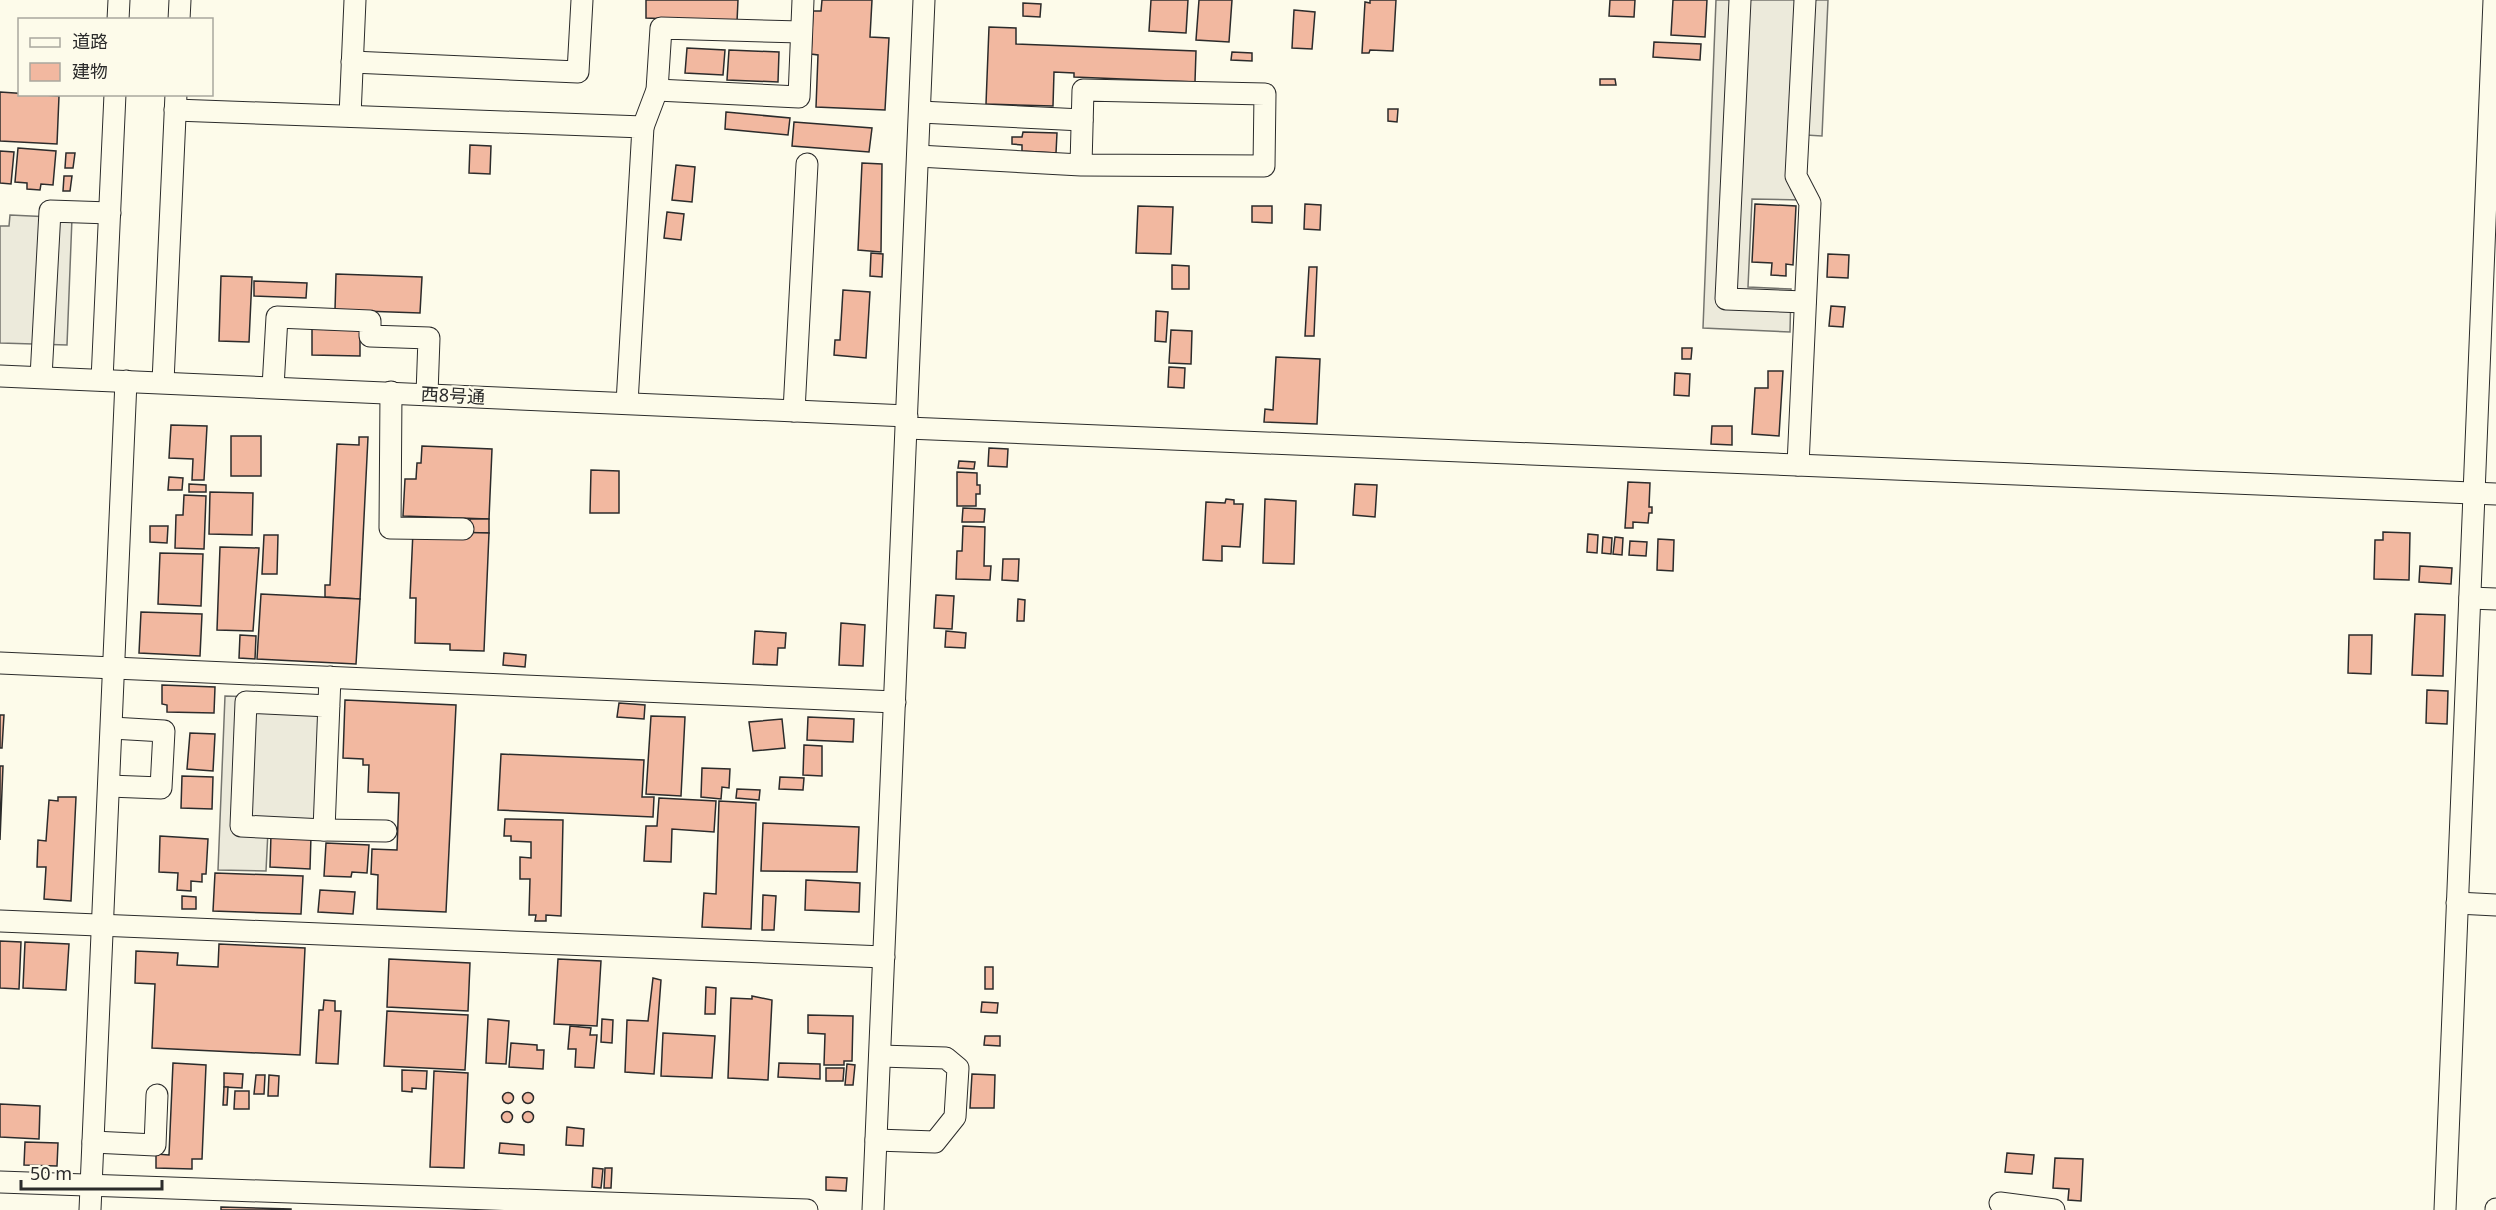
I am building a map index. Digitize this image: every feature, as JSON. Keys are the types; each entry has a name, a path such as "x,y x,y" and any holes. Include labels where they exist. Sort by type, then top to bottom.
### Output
{"street":[{"path":"118,18 119,0"},
{"path":"179,18 180,0"},
{"path":"350,116 355,0"},
{"path":"352,62 578,72 582,0"},
{"path":"657,90 799,97 803,0"},
{"path":"873,1210 924,0"},
{"path":"1740,0 1726,298 1805,302"},
{"path":"1798,465 1810,203 1796,176 1805,0"},
{"path":"2445,1210 2494,0"},
{"path":"627,403 643,127 657,90 661,28 801,32"},
{"path":"918,156 1081,165 1264,166 1265,94 1083,90 1081,165"},
{"path":"102,380 115,96"},
{"path":"163,382 176,102 350,116 643,127"},
{"path":"920,112 1082,120"},
{"path":"794,411 807,164"},
{"path":"41,377 50,211 110,213"},
{"path":"273,387 277,317 370,321 370,336 429,338 427,394"},
{"name":"西8号通","path":"0,376 794,411 907,422 1798,465 2496,494"},
{"path":"90,1210 126,381"},
{"path":"392,392 390,528 463,529"},
{"path":"2470,598 2496,599"},
{"path":"0,663 895,702"},
{"path":"324,830 330,677"},
{"path":"329,706 246,702 241,826 386,831"},
{"path":"109,786 161,788 164,731 112,728"},
{"path":"2457,903 2496,904"},
{"path":"0,921 884,957"},
{"path":"876,1140 935,1142 955,1117 958,1068 946,1058 880,1056"},
{"path":"93,1142 155,1145 157,1095"},
{"path":"0,1182 402,1203 807,1210"},
{"path":"2000,1203 2054,1210"}],"shaded area":[{"path":"1716,0 1828,0 1822,136 1806,135 1803,200 1752,199 1748,287 1791,289 1790,332 1703,328"},
{"path":"10,215 72,218 67,345 0,343 0,226 9,226"},
{"path":"225,696 322,699 317,833 268,831 266,871 218,870"}],"building":[{"path":"646,0 738,0 737,22 646,18"},
{"path":"822,0 872,0 870,37 889,38 885,110 816,107 818,55 811,54 813,11 821,11"},
{"path":"1151,0 1188,0 1186,33 1149,31"},
{"path":"1199,0 1232,0 1229,42 1196,40"},
{"path":"1370,0 1396,0 1393,51 1370,50 1369,53 1362,53 1365,2 1370,3"},
{"path":"1610,0 1635,0 1634,17 1609,16"},
{"path":"1673,0 1707,0 1705,37 1671,35"},
{"path":"1023,3 1041,4 1040,17 1023,16"},
{"path":"1294,10 1315,12 1312,49 1292,48"},
{"path":"989,27 1016,28 1016,44 1196,51 1195,82 1074,77 1074,73 1054,72 1053,106 986,104"},
{"path":"1654,42 1701,44 1700,60 1653,57"},
{"path":"687,48 725,50 723,75 685,73"},
{"path":"729,50 779,52 778,82 727,80"},
{"path":"1232,52 1252,53 1252,61 1231,60"},
{"path":"1600,79 1615,79 1616,85 1600,85"},
{"path":"0,92 18,93 18,96 59,96 57,144 0,141"},
{"path":"1388,109 1398,109 1397,122 1388,121"},
{"path":"726,112 790,118 788,135 725,129"},
{"path":"794,122 872,128 869,152 792,146"},
{"path":"1023,132 1057,133 1056,153 1022,151 1022,145 1012,144 1012,137 1022,137"},
{"path":"470,145 491,146 490,174 469,173"},
{"path":"18,148 56,151 53,185 41,184 40,190 27,189 27,183 15,182"},
{"path":"0,151 14,152 11,184 0,183"},
{"path":"66,153 75,153 73,168 65,168"},
{"path":"862,163 882,164 881,252 858,250"},
{"path":"676,165 695,167 692,202 672,200"},
{"path":"64,176 72,176 70,191 63,191"},
{"path":"1305,204 1321,205 1320,230 1304,229"},
{"path":"1755,204 1796,206 1793,265 1786,264 1786,276 1771,275 1772,263 1752,262"},
{"path":"1138,206 1173,207 1171,254 1136,253"},
{"path":"1252,206 1272,206 1272,223 1252,222"},
{"path":"667,212 684,214 681,240 664,238"},
{"path":"871,253 883,254 882,277 870,276"},
{"path":"1828,254 1849,255 1848,278 1827,277"},
{"path":"1172,265 1189,266 1189,289 1172,289"},
{"path":"1309,267 1317,267 1314,336 1305,336"},
{"path":"336,274 422,277 420,313 335,310"},
{"path":"221,276 252,277 249,342 219,341"},
{"path":"254,281 307,283 306,298 254,296"},
{"path":"843,290 870,292 866,358 834,355 835,340 840,340"},
{"path":"1831,306 1845,307 1843,327 1829,326"},
{"path":"1156,311 1168,312 1166,342 1155,341"},
{"path":"312,329 360,330 360,356 312,355"},
{"path":"1171,330 1192,331 1191,364 1169,363"},
{"path":"1682,348 1692,348 1691,359 1682,359"},
{"path":"1276,357 1320,359 1317,424 1264,422 1265,409 1273,410"},
{"path":"1169,367 1185,368 1184,388 1168,387"},
{"path":"1768,371 1783,371 1779,436 1752,434 1755,388 1768,388"},
{"path":"1675,373 1690,374 1689,396 1674,395"},
{"path":"171,425 207,426 204,480 192,480 193,459 169,458"},
{"path":"1712,426 1732,426 1732,445 1711,444"},
{"path":"231,436 261,436 261,476 231,476"},
{"path":"359,437 368,437 360,599 325,597 325,585 330,585 337,444 359,445"},
{"path":"422,446 492,449 489,519 403,516 405,479 416,479 417,463 421,463"},
{"path":"989,448 1008,449 1007,467 988,466"},
{"path":"959,461 975,462 974,469 958,468"},
{"path":"591,470 619,471 619,513 590,513"},
{"path":"957,472 977,473 980,494 976,494 976,506 957,506"},
{"path":"169,477 183,478 182,490 168,490"},
{"path":"1628,482 1650,483 1649,507 1652,507 1652,513 1649,513 1648,523 1633,522 1633,528 1625,528"},
{"path":"189,484 206,485 206,492 189,492"},
{"path":"1355,484 1377,485 1375,517 1353,515"},
{"path":"210,492 253,493 252,535 209,534"},
{"path":"184,495 206,496 204,549 175,548 176,515 183,515"},
{"path":"1226,499 1234,500 1234,504 1243,504 1240,547 1222,546 1222,561 1203,560 1206,502 1225,503"},
{"path":"1265,499 1296,501 1294,564 1263,563"},
{"path":"963,508 985,509 984,522 962,522"},
{"path":"470,519 489,519 489,533 469,533"},
{"path":"150,526 168,526 167,543 150,542"},
{"path":"963,526 985,527 984,566 991,566 990,580 956,579 957,551 962,551"},
{"path":"413,531 489,533 484,651 450,650 450,644 415,643 416,598 410,598"},
{"path":"2383,532 2410,533 2409,580 2374,579 2375,540 2383,540"},
{"path":"1588,534 1598,535 1597,553 1587,552"},
{"path":"264,535 278,535 277,574 262,574"},
{"path":"1603,537 1612,538 1611,554 1602,553"},
{"path":"1615,537 1623,538 1622,555 1613,554"},
{"path":"1658,539 1674,540 1673,571 1657,570"},
{"path":"1630,541 1647,542 1646,556 1629,555"},
{"path":"220,547 259,548 253,631 217,630"},
{"path":"160,553 203,554 201,606 158,604"},
{"path":"1003,559 1019,559 1018,581 1002,580"},
{"path":"2420,566 2452,568 2451,584 2419,582"},
{"path":"261,594 360,599 356,664 257,659"},
{"path":"936,595 954,596 952,629 934,628"},
{"path":"1018,599 1025,600 1024,621 1017,621"},
{"path":"141,612 202,614 200,656 139,653"},
{"path":"2415,614 2445,615 2443,676 2412,675"},
{"path":"841,623 865,625 863,666 839,665"},
{"path":"755,631 786,633 785,648 778,648 777,665 753,664"},
{"path":"946,631 966,633 965,648 945,647"},
{"path":"240,635 256,636 255,659 239,658"},
{"path":"2349,635 2372,635 2371,674 2348,673"},
{"path":"504,653 526,655 525,667 503,665"},
{"path":"162,685 215,687 214,713 167,712 167,705 162,704"},
{"path":"2427,690 2448,691 2447,724 2426,723"},
{"path":"345,700 456,705 446,912 377,909 378,875 371,874 372,849 397,850 399,793 368,792 369,765 363,765 363,759 343,758"},
{"path":"619,703 645,705 644,719 617,717"},
{"path":"0,715 4,715 2,748 0,748"},
{"path":"651,716 685,717 681,796 646,794"},
{"path":"808,717 854,719 853,742 807,740"},
{"path":"782,719 785,748 753,751 749,722"},
{"path":"190,733 215,734 213,771 187,769"},
{"path":"804,745 822,746 822,776 803,775"},
{"path":"501,754 644,760 642,797 654,797 653,817 498,810"},
{"path":"0,766 3,766 0,840"},
{"path":"702,768 730,769 729,788 722,787 721,799 701,797"},
{"path":"182,776 213,777 212,809 181,808"},
{"path":"780,777 804,778 803,790 779,789"},
{"path":"737,789 760,790 759,800 736,798"},
{"path":"58,797 76,797 71,901 44,899 46,867 37,867 38,840 46,841 49,800 58,801"},
{"path":"659,798 716,801 714,832 672,829 671,862 644,861 646,826 657,826"},
{"path":"719,801 756,803 751,929 702,927 704,893 716,894"},
{"path":"505,819 563,820 561,916 546,915 546,921 535,921 536,915 529,915 530,879 520,879 520,857 531,858 531,842 511,841 511,836 504,836"},
{"path":"763,823 859,827 857,872 761,871"},
{"path":"271,834 311,836 310,869 270,867"},
{"path":"160,836 208,839 206,874 202,874 202,882 191,881 191,891 177,890 178,873 159,872"},
{"path":"326,843 369,845 367,873 352,872 351,877 324,876"},
{"path":"215,873 303,876 301,914 213,911"},
{"path":"806,880 860,883 859,912 805,910"},
{"path":"320,890 355,892 353,914 318,912"},
{"path":"763,895 776,896 774,930 762,930"},
{"path":"182,896 196,897 196,909 182,909"},
{"path":"0,941 21,942 19,989 0,988"},
{"path":"25,942 69,944 66,990 23,988"},
{"path":"219,944 305,948 300,1055 152,1048 155,984 135,983 136,951 178,953 177,965 218,967"},
{"path":"389,959 470,963 468,1011 387,1007"},
{"path":"558,959 601,961 597,1026 554,1024"},
{"path":"985,967 993,967 993,989 985,989"},
{"path":"653,978 661,980 654,1074 625,1072 627,1020 648,1021"},
{"path":"706,987 716,988 715,1014 705,1014"},
{"path":"752,996 772,1000 768,1080 728,1078 731,998 752,999"},
{"path":"324,1000 335,1001 335,1011 341,1011 338,1064 316,1063 319,1010 323,1010"},
{"path":"982,1002 998,1003 997,1013 981,1012"},
{"path":"387,1011 468,1015 465,1070 384,1066"},
{"path":"808,1015 853,1016 852,1061 844,1061 844,1065 824,1065 825,1034 808,1033"},
{"path":"488,1019 509,1021 506,1064 486,1063"},
{"path":"602,1019 613,1020 612,1043 601,1042"},
{"path":"570,1026 591,1028 590,1035 597,1035 594,1068 575,1067 576,1049 568,1049"},
{"path":"663,1033 715,1036 712,1078 661,1076"},
{"path":"985,1036 1000,1036 1000,1046 984,1045"},
{"path":"511,1043 537,1045 537,1050 544,1050 543,1069 509,1067"},
{"path":"173,1063 206,1065 202,1159 192,1159 192,1169 156,1168 156,1154 169,1155"},
{"path":"779,1063 820,1064 820,1079 778,1077"},
{"path":"847,1064 855,1065 853,1085 845,1085"},
{"path":"826,1068 844,1068 843,1081 826,1081"},
{"path":"402,1070 427,1071 426,1089 412,1088 412,1092 402,1091"},
{"path":"434,1071 468,1073 464,1168 430,1167"},
{"path":"224,1073 243,1074 242,1088 224,1087"},
{"path":"972,1074 995,1075 994,1108 970,1108"},
{"path":"256,1075 265,1075 264,1094 254,1094"},
{"path":"269,1075 279,1076 278,1096 268,1096"},
{"path":"224,1087 228,1087 227,1105 223,1105"},
{"path":"235,1091 249,1091 249,1109 234,1109"},
{"path":"508,1092 514,1098 508,1104 502,1098"},
{"path":"528,1092 534,1098 528,1104 522,1098"},
{"path":"0,1104 40,1106 39,1139 0,1137"},
{"path":"507,1111 513,1117 507,1123 501,1117"},
{"path":"528,1111 534,1117 528,1123 522,1117"},
{"path":"567,1127 584,1129 583,1146 566,1145"},
{"path":"25,1142 58,1143 57,1166 24,1165"},
{"path":"500,1143 524,1145 524,1155 499,1153"},
{"path":"2007,1153 2034,1155 2032,1174 2005,1172"},
{"path":"2055,1158 2083,1159 2081,1201 2068,1200 2069,1189 2053,1188"},
{"path":"593,1168 603,1169 601,1188 592,1187"},
{"path":"605,1168 612,1168 611,1188 604,1188"},
{"path":"826,1177 847,1178 846,1191 826,1190"},
{"path":"221,1207 291,1209 291,1210 221,1210"}]}
